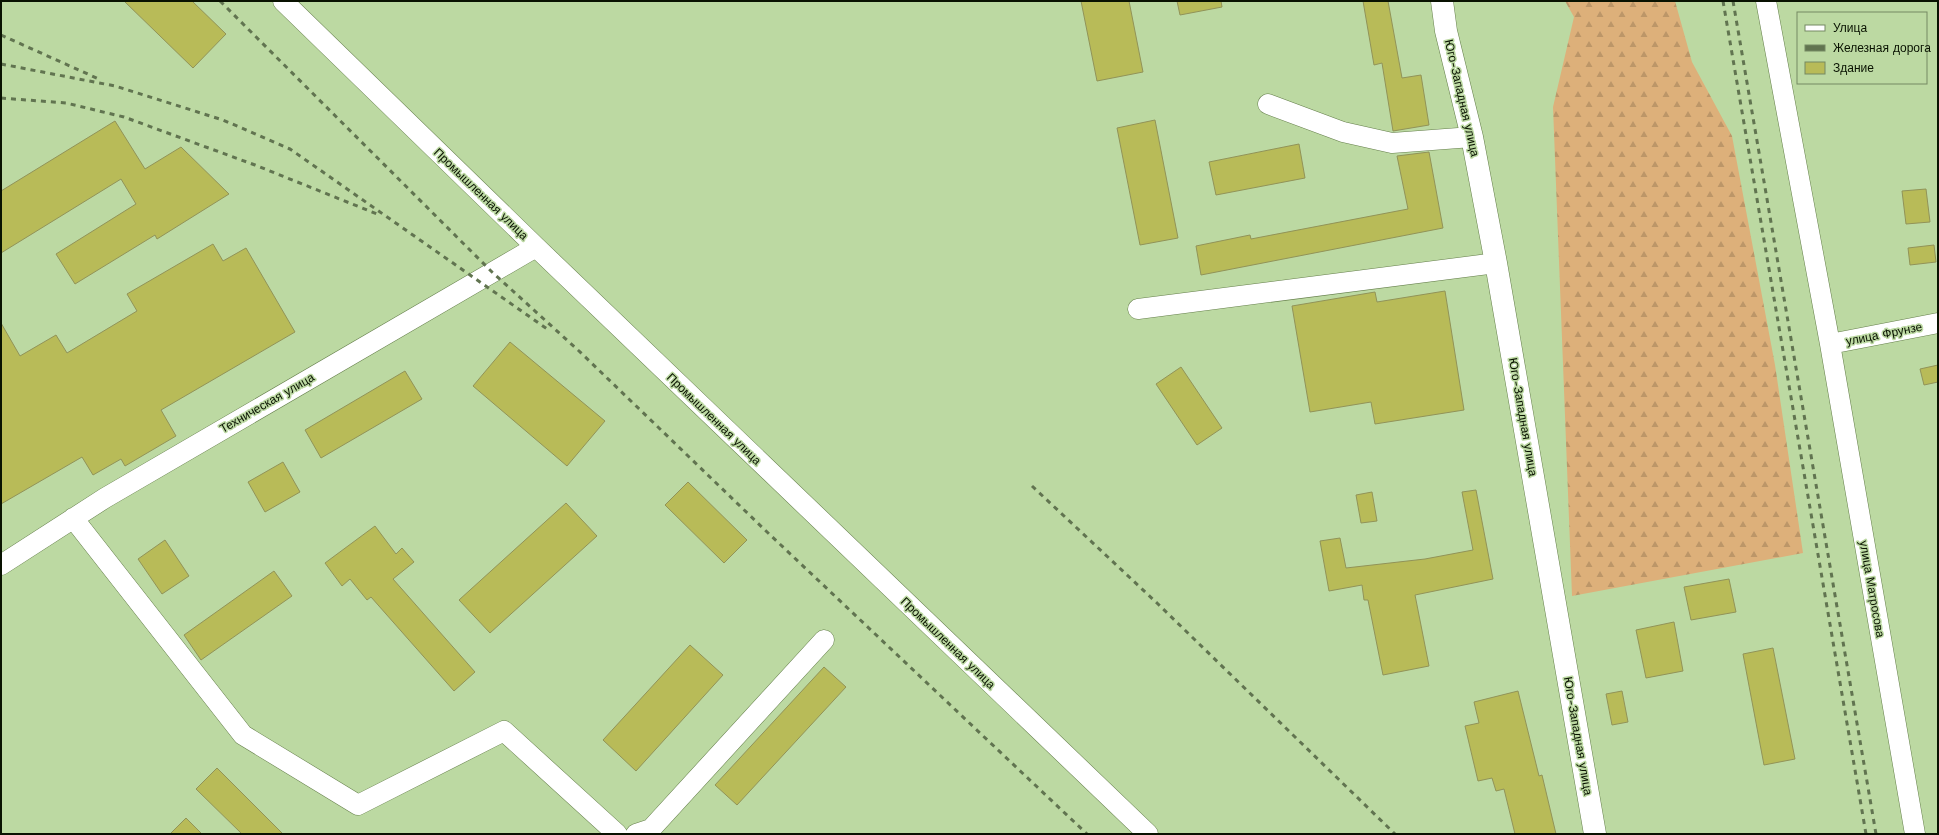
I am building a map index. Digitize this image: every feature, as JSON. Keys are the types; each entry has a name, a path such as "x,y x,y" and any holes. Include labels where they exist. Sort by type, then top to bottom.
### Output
{"main road":[{"name":"Юго-Западная улица","path":"1442,1 1446,31 1472,137 1496,263 1595,834"}],"street":[{"name":"Промышленная улица","path":"283,1 536,247 1148,834"},
{"name":"улица Матросова","path":"1766,1 1830,344 1915,834"},
{"path":"1268,104 1343,132 1392,143 1472,137"},
{"name":"Техническая улица","path":"1,565 112,494 536,247"},
{"path":"1138,309 1496,263"},
{"name":"улица Фрунзе","path":"1830,344 1938,323"},
{"path":"73,518 243,735 358,805 504,731 617,834"},
{"path":"636,834 651,829 824,640"}],"green space":[{"path":"1565,1 1675,1 1692,62 1732,136 1775,365 1803,553 1572,596 1553,107 1574,17"}],"building":[{"path":"124,1 192,1 226,34 193,68"},
{"path":"1081,1 1129,1 1143,72 1097,81"},
{"path":"1177,1 1221,1 1222,7 1180,15"},
{"path":"1363,1 1388,1 1402,78 1421,75 1429,125 1393,131 1382,63 1374,65"},
{"path":"1155,120 1178,238 1140,245 1117,128"},
{"path":"115,121 145,169 181,147 229,194 157,239 155,235 75,284 56,254 136,204 121,179 1,253 1,191"},
{"path":"1299,144 1305,178 1216,195 1209,162"},
{"path":"1429,152 1443,228 1201,275 1196,246 1250,235 1251,239 1408,209 1397,156"},
{"path":"1926,189 1930,222 1906,224 1902,191"},
{"path":"213,244 223,261 246,248 295,332 161,410 176,436 125,466 121,459 93,475 82,457 1,504 1,323 20,356 56,335 67,353 137,311 127,294"},
{"path":"1934,245 1936,262 1910,265 1908,248"},
{"path":"1445,291 1464,410 1375,424 1371,402 1310,412 1292,306 1375,292 1377,302"},
{"path":"510,342 605,421 567,466 473,386"},
{"path":"1938,365 1938,382 1924,385 1920,369"},
{"path":"1181,367 1222,428 1197,445 1156,384"},
{"path":"405,371 422,399 321,458 305,430"},
{"path":"283,462 300,492 265,512 248,482"},
{"path":"688,482 747,540 724,563 665,505"},
{"path":"1476,490 1493,579 1415,595 1429,666 1383,675 1368,600 1364,600 1362,585 1329,591 1320,541 1340,538 1346,568 1425,559 1473,550 1462,492"},
{"path":"1372,492 1377,521 1361,523 1356,495"},
{"path":"566,503 597,536 490,633 459,600"},
{"path":"375,526 396,554 402,548 414,562 393,579 475,672 454,691 371,597 367,600 350,579 342,586 325,563"},
{"path":"165,540 189,576 162,594 138,559"},
{"path":"274,571 292,596 201,660 184,635"},
{"path":"1729,579 1736,612 1691,620 1684,587"},
{"path":"1674,622 1683,671 1646,678 1636,630"},
{"path":"690,645 723,675 636,771 603,740"},
{"path":"1773,648 1795,759 1764,765 1743,654"},
{"path":"824,667 846,687 737,805 715,785"},
{"path":"1518,691 1539,776 1542,775 1556,834 1515,834 1504,789 1496,791 1492,778 1478,781 1465,726 1479,723 1474,702"},
{"path":"1622,691 1628,722 1612,725 1606,694"},
{"path":"217,768 283,834 242,834 196,789"},
{"path":"186,818 202,834 170,834"}],"railway":[{"path":"220,1 492,272 579,351 766,531 1087,834"},
{"path":"1723,1 1866,834"},
{"path":"1733,1 1876,834"},
{"path":"1,35 101,80"},
{"path":"1,64 115,86 223,120 290,149 550,331"},
{"path":"1,98 66,103 124,117 255,165 377,214"},
{"path":"1032,486 1158,604 1395,834"}]}
